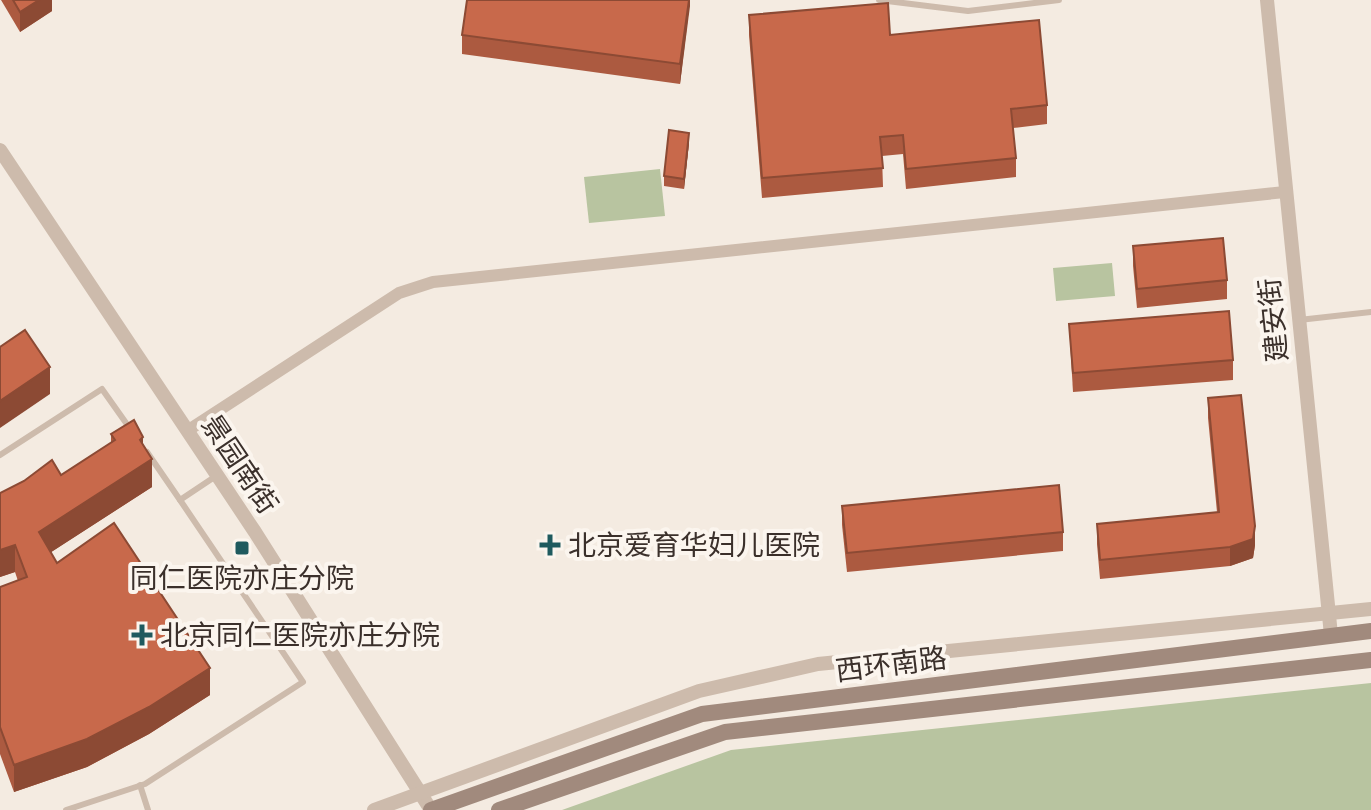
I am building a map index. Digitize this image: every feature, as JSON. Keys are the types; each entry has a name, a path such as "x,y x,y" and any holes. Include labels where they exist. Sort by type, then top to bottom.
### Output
{"main road":[{"name":"西环南路","path":"431,810 702,714 1371,631"},
{"name":"西环南路","path":"499,810 725,732 1371,660"}],"street":[{"name":"建安街","path":"1267,0 1331,635"},
{"name":"景园南街","path":"0,150 217,475 431,810"},
{"path":"187,431 399,293 433,282 1285,192"},
{"path":"374,810 699,691 818,664 1371,609"}],"lane":[{"path":"879,0 968,11 1059,0"},
{"path":"1299,320 1371,312"},
{"path":"0,455 102,389 137,438"},
{"path":"66,810 140,785 303,682 146,451"},
{"path":"180,500 217,475"},
{"path":"140,785 148,810"}],"green space":[{"path":"660,169 665,216 589,223 584,177"},
{"path":"1112,263 1115,296 1056,301 1053,268"},
{"path":"1371,683 1371,810 562,810 731,750"}],"building":[{"path":"13,0 39,0 20,12"},
{"path":"467,0 689,0 680,64 462,35"},
{"path":"888,3 890,35 1039,20 1047,105 1011,109 1016,158 906,169 903,135 880,137 883,168 762,178 749,15"},
{"path":"669,130 689,133 684,179 664,176"},
{"path":"1223,238 1227,280 1137,289 1133,246"},
{"path":"1229,311 1233,360 1073,373 1069,324"},
{"path":"25,330 50,367 0,401 0,347"},
{"path":"1241,395 1255,526 1253,539 1230,547 1100,560 1097,524 1219,512 1208,398"},
{"path":"134,420 143,437 140,440 152,459 39,532 57,563 114,523 210,668 149,707 87,739 14,765 0,727 0,587 27,577 15,545 0,550 0,493 24,481 52,460 61,475 115,440 111,434"},
{"path":"1059,485 1063,532 847,553 842,506"}],"place":[{"name":"北京爱育华妇儿医院","path":"550,545"},
{"name":"同仁医院亦庄分院","path":"242,548"},
{"name":"北京同仁医院亦庄分院","path":"142,635"}]}
